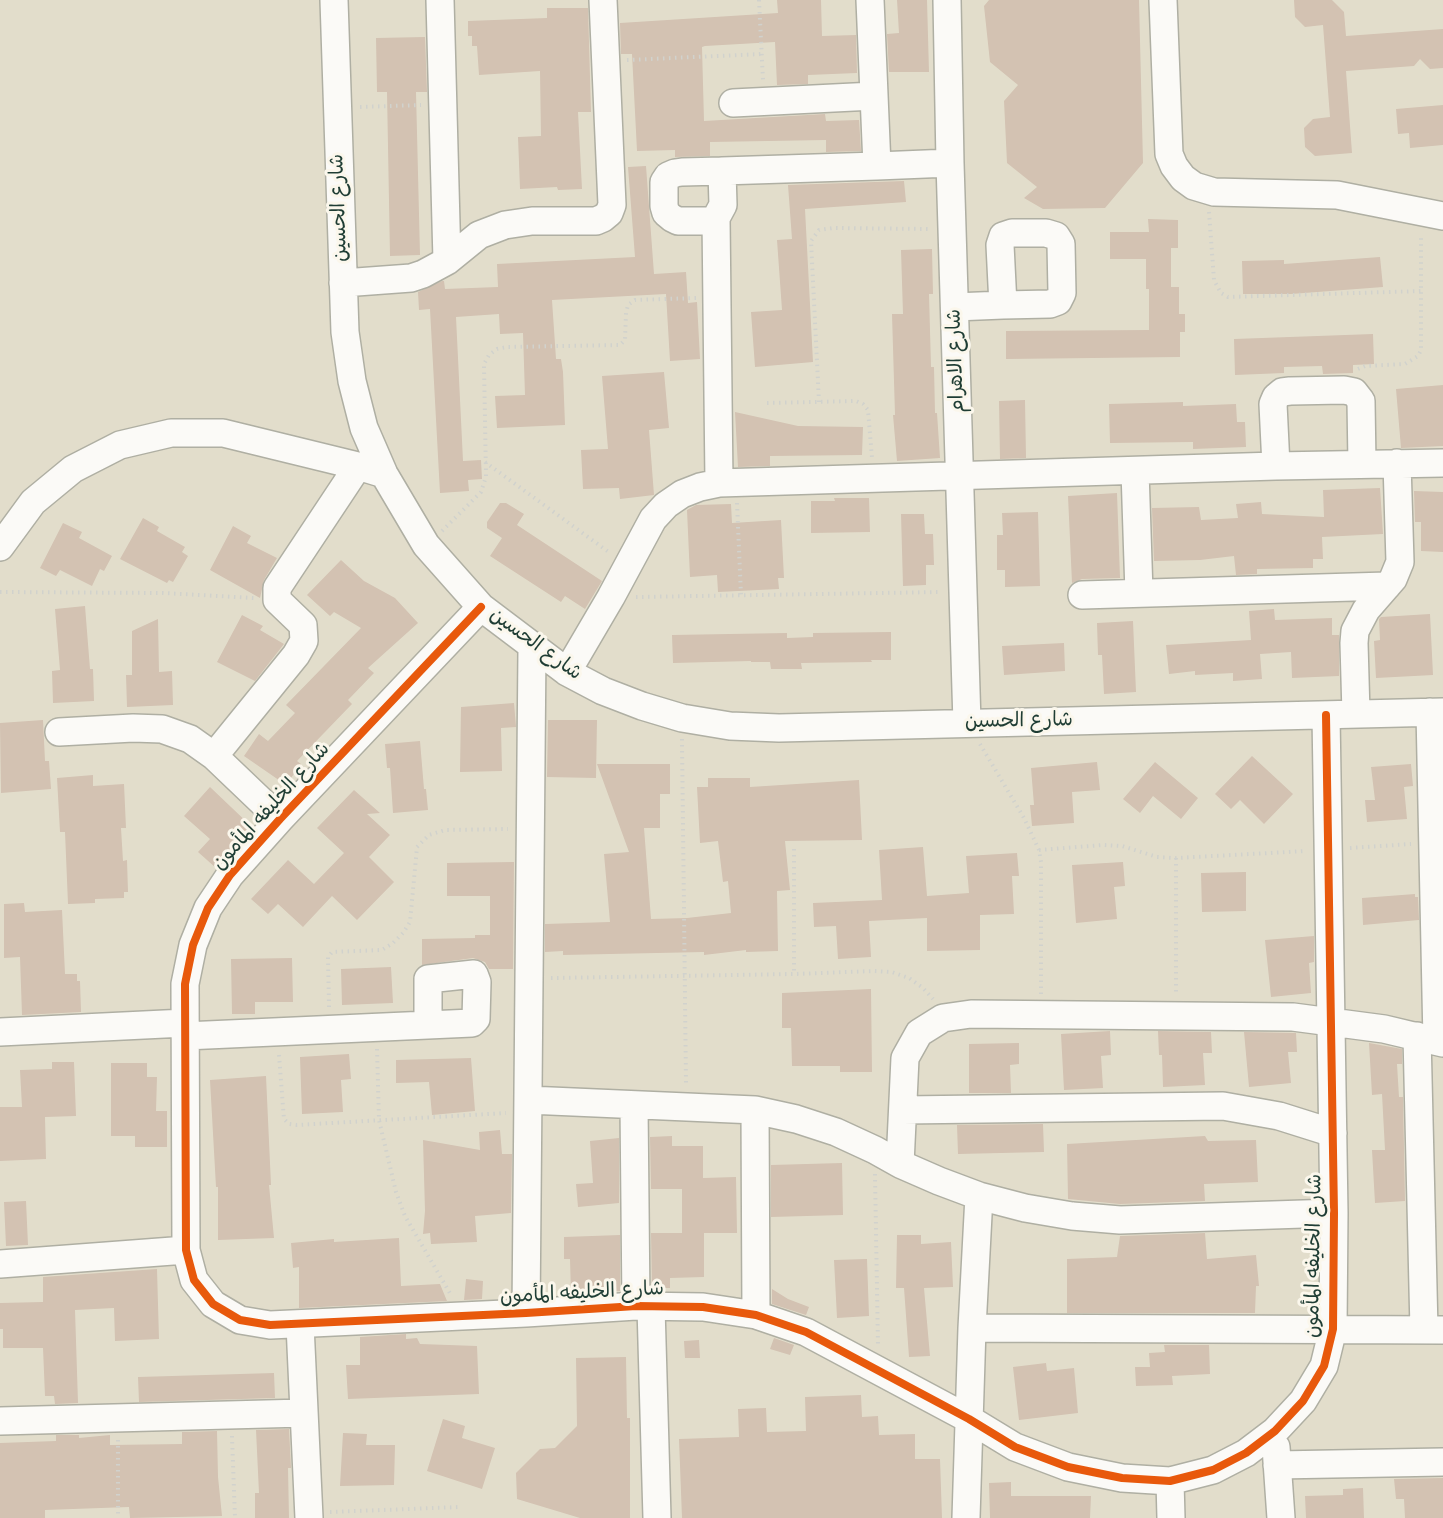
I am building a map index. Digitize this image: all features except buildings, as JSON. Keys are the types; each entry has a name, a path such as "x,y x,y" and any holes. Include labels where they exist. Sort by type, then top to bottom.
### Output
{"street":[{"name":"شارع الحسين","path":"334,0 345,332 352,381 364,428 384,474 426,545 482,607 532,648 567,672 623,699 682,718 730,726 779,729 1436,712"},
{"path":"440,0 447,261"},
{"path":"343,283 411,278 447,261 479,235 504,225 596,221 609,213 612,205 603,0"},
{"path":"870,0 877,166"},
{"name":"شارع الاهرام","path":"947,0 967,723"},
{"path":"1163,0 1169,154 1174,166 1194,186 1208,191 1337,195 1432,213"},
{"path":"734,103 874,96"},
{"path":"716,218 709,221 678,221 666,213 664,182 668,176 675,173 950,163"},
{"path":"722,171 723,205 716,218 717,297 728,483"},
{"path":"955,307 1003,305"},
{"path":"1276,466 1273,404 1282,392 1290,391 1344,390 1354,392 1361,401 1362,464"},
{"path":"0,547 33,502 73,469 120,445 171,433 223,433 384,474"},
{"path":"567,672 653,519 666,505 682,494 700,487 728,483 1443,463"},
{"path":"1356,714 1355,631 1366,610 1398,571 1401,554 1396,464"},
{"path":"214,756 304,642 303,626 277,600 277,588 282,577 358,466"},
{"path":"1135,471 1139,593"},
{"path":"1082,595 1388,586"},
{"name":"شارع الخليفه المأمون","path":"482,607 280,819 230,875 208,908 193,945 185,984 186,1250 194,1280 213,1304 240,1320 270,1325 643,1306 704,1307 756,1315 806,1332 969,1419 1016,1447 1068,1467 1122,1478 1170,1481 1213,1470 1246,1453 1275,1431 1303,1401 1324,1366 1333,1329 1334,1213 1326,715"},
{"path":"526,1313 532,648"},
{"path":"972,1329 1433,1330 1432,1040 1439,948 1436,712"},
{"path":"59,732 133,728 162,729 190,739 214,756 280,819"},
{"path":"0,1032 185,1030 278,1032 472,1023 476,1019 477,982 474,974 428,979 428,1025"},
{"path":"900,1164 904,1058 919,1034 943,1018 971,1014 1255,1016 1331,1021 1384,1029 1432,1040"},
{"path":"528,1106 634,1105 754,1110 796,1119 836,1132 939,1182 979,1196 1060,1214 1119,1220 1334,1213"},
{"path":"634,1105 643,1306 657,1518"},
{"path":"903,1110 1223,1106 1279,1116 1333,1132"},
{"path":"754,1110 756,1315"},
{"path":"966,1518 979,1196"},
{"path":"0,1264 186,1250"},
{"path":"300,1324 309,1515"},
{"path":"0,1421 304,1413"},
{"path":"1275,1431 1281,1518"},
{"path":"1277,1465 1443,1462"},
{"path":"1170,1481 1171,1518"}],"path":[{"path":"759,0 764,102"},
{"path":"605,61 762,54"},
{"path":"336,108 443,104"},
{"path":"1208,191 1214,280 1221,293 1228,297 1421,291"},
{"path":"1354,392 1354,374 1359,368 1405,364 1413,361 1421,350 1421,291 1432,213"},
{"path":"819,402 811,241 819,230 833,228 953,229"},
{"path":"426,545 471,505 482,492 486,477 484,364 489,355 497,349 620,345 625,340 628,305 635,300 717,297"},
{"path":"767,403 856,401 863,404 868,410 873,479"},
{"path":"485,462 627,566"},
{"path":"728,483 741,595"},
{"path":"0,592 164,593 277,600"},
{"path":"611,597 963,592"},
{"path":"682,718 686,1107"},
{"path":"967,723 1024,818 1039,850 1041,862 1041,1014"},
{"path":"331,1029 328,957 333,952 382,950 403,933 410,922 417,847 429,835 445,830 530,829"},
{"path":"1039,850 1103,845 1122,846 1157,857 1176,858 1328,849 1436,834"},
{"path":"794,849 794,974"},
{"path":"1176,858 1176,1016"},
{"path":"529,979 892,972 909,978 923,988 935,1002 943,1018"},
{"path":"377,1027 379,1120 396,1192 405,1216 463,1316"},
{"path":"278,1032 284,1119 289,1124 379,1120 528,1106"},
{"path":"875,1150 878,1371"},
{"path":"231,1415 236,1518"},
{"path":"118,1418 118,1518"},
{"path":"309,1515 460,1507"}],"cycle path":[{"path":"481,607 280,819 230,875 208,908 193,945 185,984 186,1250 194,1280 213,1304 240,1320 270,1325 636,1306 703,1307 756,1315 806,1332 969,1419 1015,1447 1068,1467 1122,1478 1170,1481 1213,1470 1246,1453 1275,1431 1303,1401 1324,1366 1333,1329 1334,1213 1326,715"}]}
